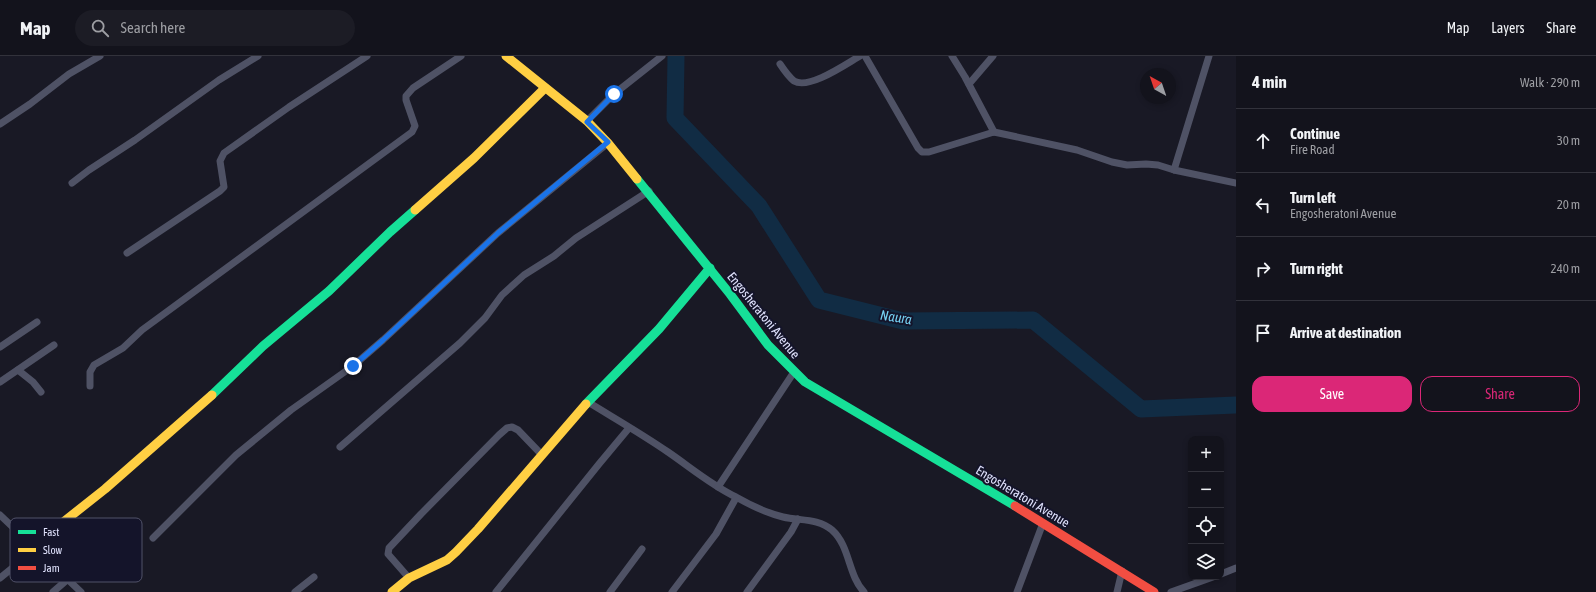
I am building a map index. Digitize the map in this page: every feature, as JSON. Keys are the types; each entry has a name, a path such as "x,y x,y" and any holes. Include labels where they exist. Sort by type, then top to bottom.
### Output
{"street":[{"path":"0,124 30,104 69,74 100,56"},
{"path":"72,183 218,80 258,56"},
{"path":"127,253 224,187 220,161 224,153 289,107 367,56"},
{"path":"90,386 90,372 94,365 123,348 142,330 412,132 415,126 406,96 413,88 461,56"},
{"name":"Engosheratoni Avenue","path":"506,56 587,122 608,142 710,268 768,345 805,382 1044,523 1154,592"},
{"path":"587,122 614,94 662,56"},
{"path":"780,64 794,81 802,84 827,75 860,56"},
{"path":"865,56 918,148 922,152 930,152 994,132 1077,150 1112,162 1127,165 1158,165 1174,170 1236,183"},
{"path":"952,56 969,84 994,132"},
{"path":"969,84 993,56"},
{"path":"1174,170 1209,56"},
{"path":"67,518 105,489 161,441 263,346 328,291 395,227 474,158 545,88"},
{"path":"152,538 236,455 291,410 359,361 504,228 608,142"},
{"path":"340,447 460,343 481,323 502,295 520,279 554,256 576,238 649,191"},
{"path":"392,592 408,578 447,560 456,552 478,529 588,402 659,329 710,268"},
{"path":"0,347 37,322"},
{"path":"0,382 54,345"},
{"path":"18,370 33,382 41,392"},
{"path":"718,487 794,372"},
{"path":"588,402 667,451 736,498 762,510 783,517 808,519 833,531 845,550 858,584 864,592"},
{"path":"408,578 388,554 389,548 499,435 507,428 512,427 518,430 542,455"},
{"path":"496,592 598,464 630,428"},
{"path":"672,592 716,534 736,498"},
{"path":"0,515 10,524"},
{"path":"746,592 792,532 798,519"},
{"path":"1017,592 1044,523"},
{"path":"610,592 642,549"},
{"path":"1224,573 1236,568"},
{"path":"0,578 10,570"},
{"path":"1116,592 1122,571"},
{"path":"294,592 314,576"},
{"path":"1171,592 1205,580"},
{"path":"52,592 64,582"},
{"path":"71,582 81,592"}],"waterway":[{"name":"Naura","path":"676,57 675,118 759,206 819,300 903,321 1033,320 1141,409 1236,405"}],"traffic: fast":[{"path":"637,179 730,294 768,345 805,382 1015,506"},
{"path":"212,395 263,346 329,291 415,210"},
{"path":"586,404 659,329 710,268"}],"traffic: slow":[{"path":"506,56 587,121 608,143 637,179"},
{"path":"415,210 474,158 545,88"},
{"path":"68,518 105,489 212,395"},
{"path":"392,592 409,578 447,560 456,552 478,529 586,404"}],"traffic: jam":[{"path":"1015,506 1154,592"}],"route":[{"path":"353,366 498,233 608,142 587,122 614,94"}]}
